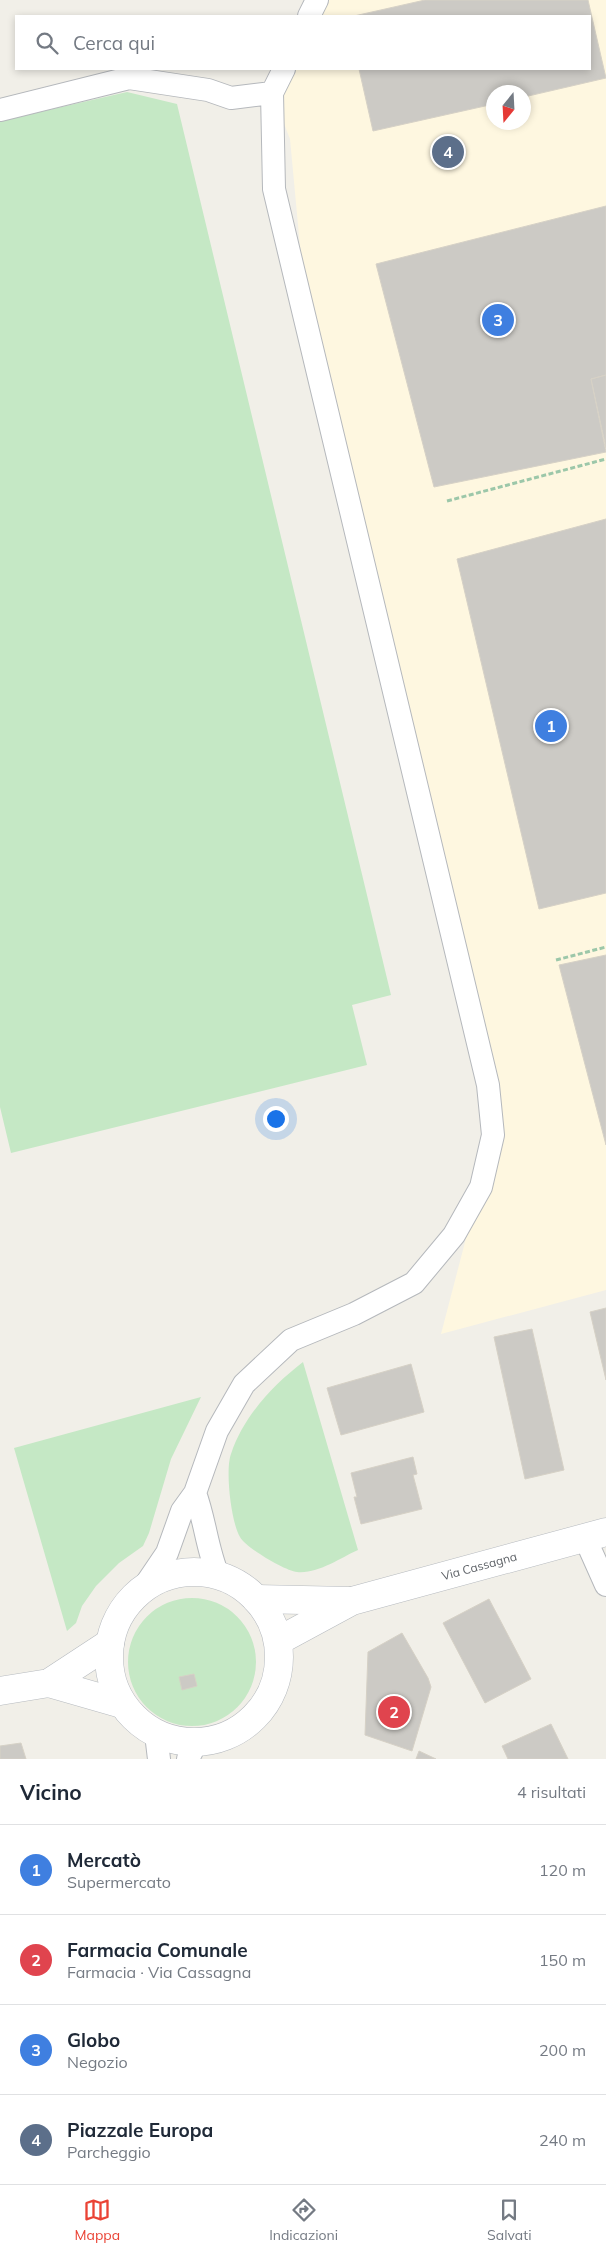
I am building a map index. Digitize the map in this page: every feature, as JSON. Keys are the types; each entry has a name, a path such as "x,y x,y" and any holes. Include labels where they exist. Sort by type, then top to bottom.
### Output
{"street":[{"path":"310,15 317,0"},
{"path":"144,1587 169,1575 196,1572 218,1576 238,1584 256,1599 269,1617 278,1641 279,1667 272,1691 258,1713 239,1730 192,1751 177,1741 157,1746 122,1704 112,1684 108,1657 112,1630 125,1606 144,1587 167,1553 182,1511 195,1493 217,1431 244,1384 291,1340 354,1314 414,1283 454,1235 481,1187 493,1135 488,1084 274,189 272,93 284,70"},
{"path":"0,110 129,78 208,90 231,98 272,93"},
{"path":"195,1493 202,1514 209,1554 218,1576"},
{"path":"596,1535 606,1585"},
{"name":"Via Cassagna","path":"278,1641 352,1601 596,1535"},
{"name":"Via Cassagna","path":"256,1599 352,1601"},
{"path":"49,1683 110,1643"},
{"path":"0,1690 49,1683 122,1704"}],"path":[{"path":"447,501 606,458"},
{"path":"556,960 606,947"}],"shaded area":[{"path":"317,0 606,0 606,1290 441,1334 493,1135 301,257 290,139 272,93 284,70 591,70 591,15 310,15"}],"green space":[{"path":"127,92 177,104 391,995 352,1005 367,1065 11,1153 0,1107 0,121"},
{"path":"303,1362 358,1550 313,1571 297,1572 284,1568 266,1558 249,1547 240,1537 232,1508 229,1462 236,1440 251,1415 270,1391"},
{"path":"201,1397 171,1459 149,1533 143,1546 119,1563 96,1586 82,1606 76,1623 67,1631 14,1448"},
{"path":"192,1598 205,1599 217,1603 228,1608 238,1616 246,1626 251,1637 255,1649 255,1675 251,1687 246,1698 238,1708 228,1716 217,1721 205,1725 192,1726 179,1725 167,1721 156,1716 146,1708 138,1698 133,1687 129,1675 128,1662 129,1649 133,1637 138,1626 146,1616 156,1608 167,1603 179,1599"}],"building":[{"path":"425,0 588,0 606,78 531,95 531,85 486,85 486,106 373,131 359,70 591,70 591,15 358,15"},
{"path":"606,206 606,375 591,379 606,452 434,487 376,264"},
{"path":"606,375 606,448 591,379"},
{"path":"606,519 606,893 539,909 457,559"},
{"path":"606,955 606,1145 559,965"},
{"path":"606,1308 606,1380 590,1312"},
{"path":"532,1329 564,1470 525,1479 494,1337"},
{"path":"411,1364 424,1412 341,1435 327,1388"},
{"path":"413,1457 417,1474 413,1475 422,1509 361,1524 354,1497 357,1497 351,1473"},
{"path":"489,1599 531,1679 485,1703 443,1623"},
{"path":"402,1633 428,1678 431,1687 412,1751 365,1735 368,1652"},
{"path":"194,1674 197,1686 182,1690 179,1677"},
{"path":"551,1724 568,1759 508,1759 502,1746"},
{"path":"21,1743 26,1759 0,1759 0,1746"},
{"path":"419,1751 436,1759 416,1759"}],"place":[{"name":"Piazzale Europa","path":"448,152"},
{"name":"Globo","path":"498,320"},
{"name":"Mercatò","path":"551,726"},
{"name":"Farmacia Comunale","path":"394,1712"}]}
